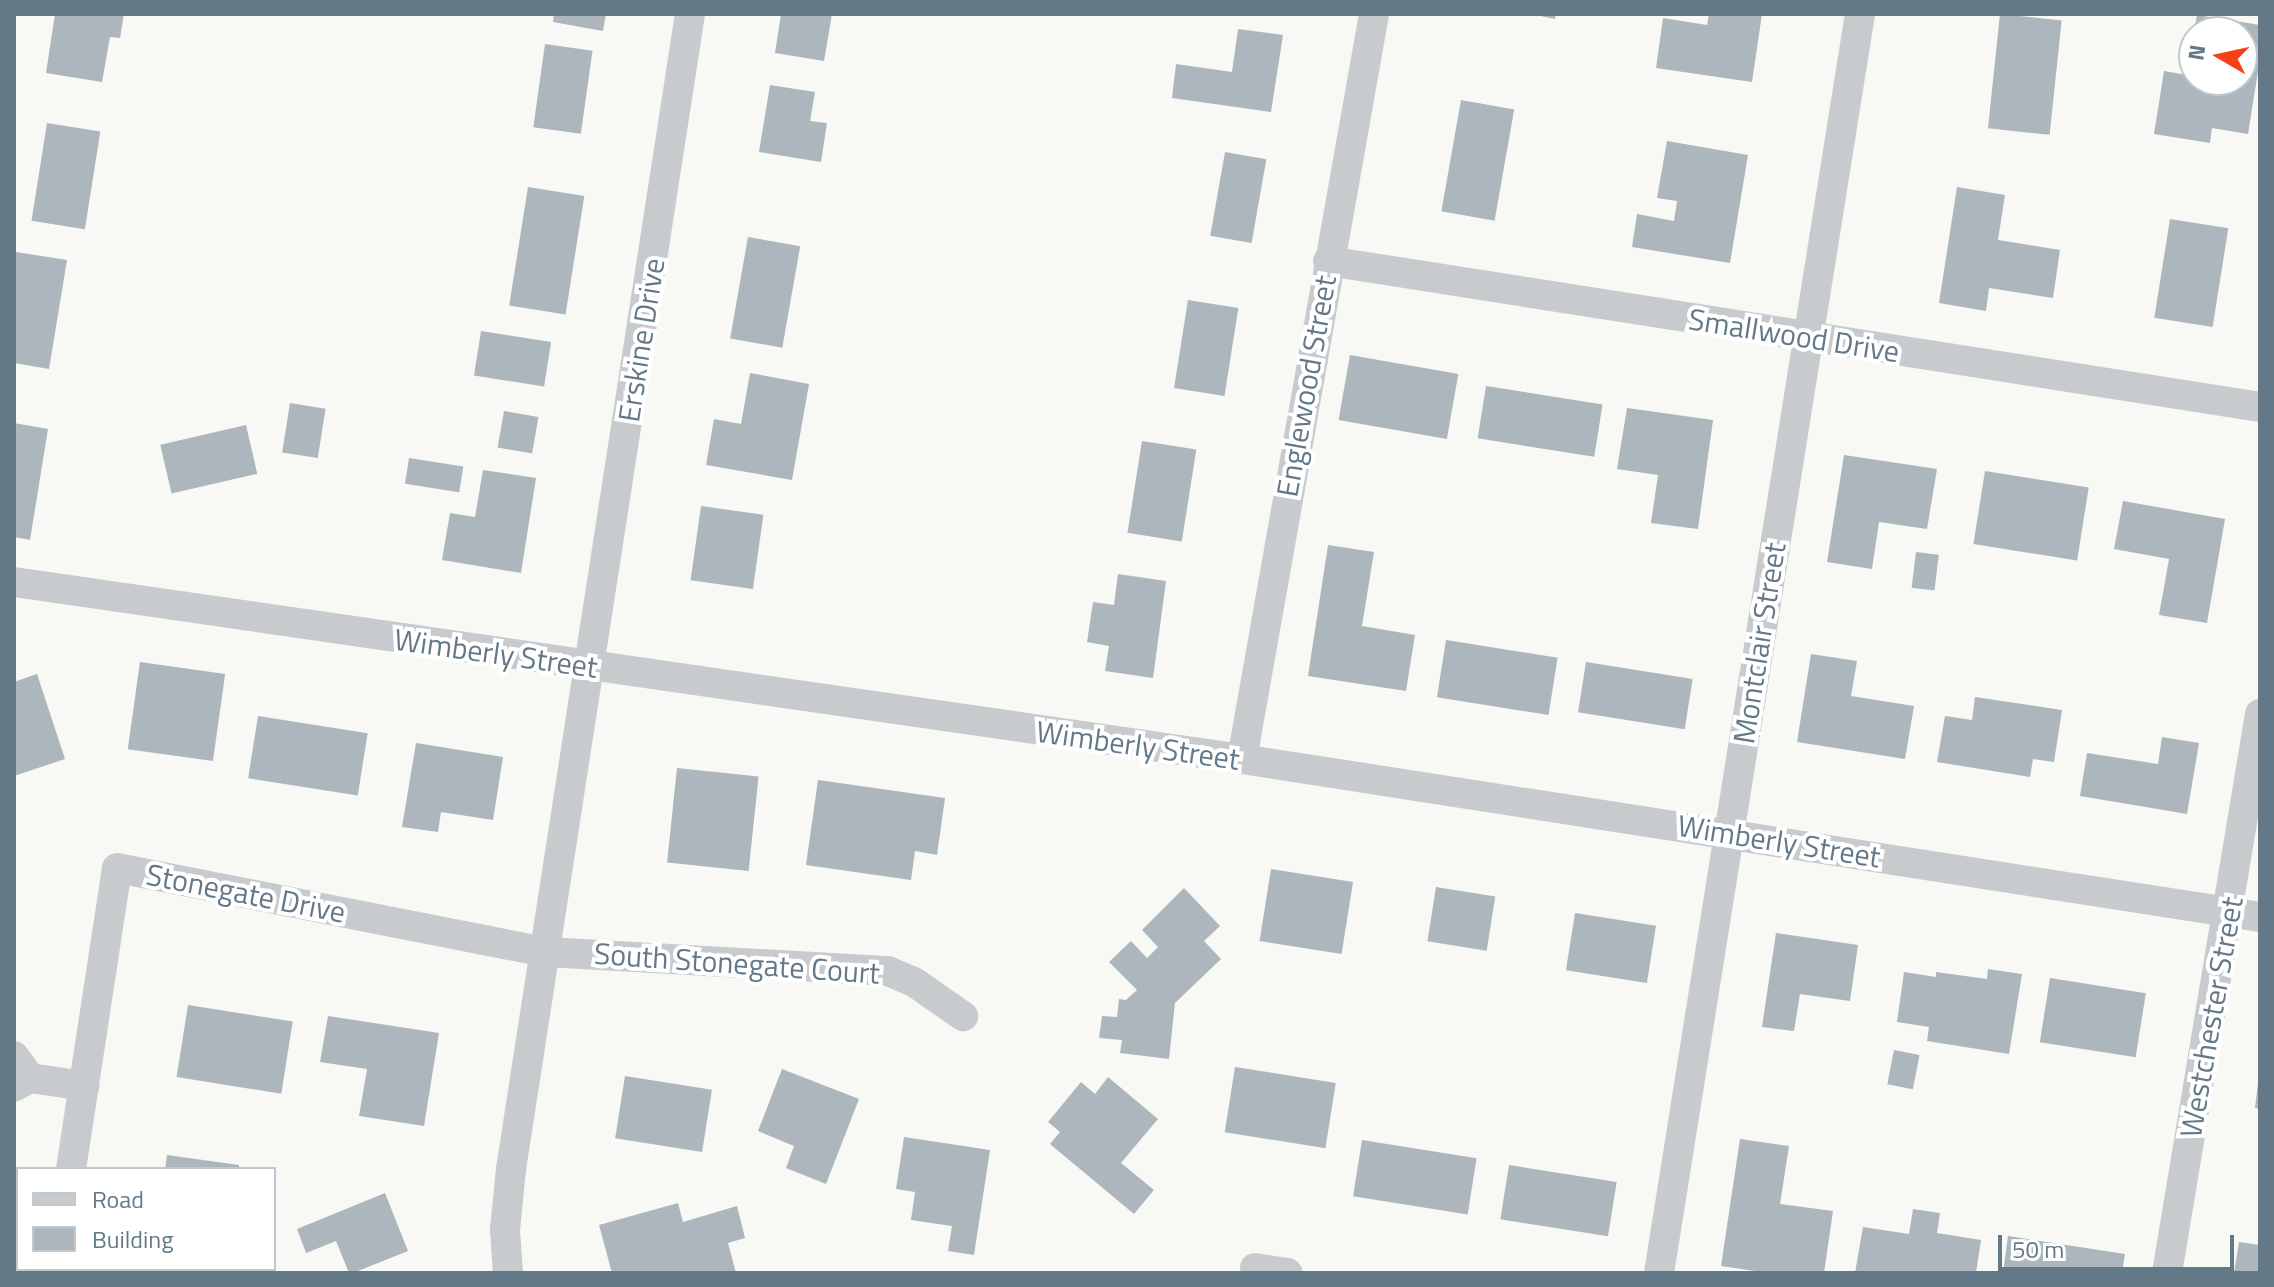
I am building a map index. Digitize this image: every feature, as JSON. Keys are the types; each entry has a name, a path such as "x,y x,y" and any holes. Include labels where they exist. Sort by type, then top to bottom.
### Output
{"street":[{"name":"Erskine Drive","path":"591,667 690,14"},
{"name":"Englewood Street","path":"1242,759 1374,14"},
{"name":"Montclair Street","path":"1659,1273 1860,14"},
{"name":"Smallwood Drive","path":"1328,261 2260,407"},
{"name":"Wimberly Street","path":"14,582 1242,759 2260,917"},
{"path":"508,1273 505,1230 511,1169 591,667"},
{"name":"Westchester Street","path":"2167,1273 2260,714"},
{"name":"Stonegate Drive","path":"71,1167 117,868 546,952"},
{"name":"South Stonegate Court","path":"546,952 870,968 914,982 963,1016"},
{"path":"19,1074 84,1086"},
{"path":"1255,1268 1288,1273"}],"building":[{"path":"55,14 124,14 120,38 110,37 102,82 46,73"},
{"path":"554,14 606,14 603,31 553,22"},
{"path":"781,14 832,14 824,61 775,53"},
{"path":"1531,14 1556,14 1555,19"},
{"path":"1709,14 1762,14 1752,82 1656,68 1663,18 1707,25"},
{"path":"2000,14 2062,20 2050,135 1988,128"},
{"path":"2258,25 2260,25 2258,72"},
{"path":"1238,29 1283,35 1271,112 1172,98 1176,64 1232,72"},
{"path":"545,44 593,51 581,134 533,127"},
{"path":"2164,71 2178,73 2178,96 2254,96 2248,134 2212,128 2210,143 2154,134"},
{"path":"770,85 815,92 810,121 827,123 821,162 759,152"},
{"path":"1461,100 1514,109 1495,221 1441,211"},
{"path":"47,123 100,131 85,229 32,221"},
{"path":"1667,141 1748,155 1730,263 1632,247 1637,214 1674,221 1677,201 1657,198"},
{"path":"1225,152 1266,159 1252,243 1210,236"},
{"path":"528,187 584,196 566,314 509,306"},
{"path":"1957,187 2005,195 1998,240 2060,250 2053,298 1989,288 1986,311 1939,303"},
{"path":"2170,219 2228,228 2213,327 2154,318"},
{"path":"748,237 800,246 782,348 730,338"},
{"path":"16,252 67,260 49,369 14,363"},
{"path":"1188,300 1238,308 1224,396 1174,388"},
{"path":"481,331 551,342 544,387 474,375"},
{"path":"1350,355 1458,374 1447,439 1339,420"},
{"path":"750,373 809,384 792,480 706,465 714,419 741,424"},
{"path":"1486,386 1603,404 1594,457 1478,438"},
{"path":"290,403 326,409 318,458 282,452"},
{"path":"1627,408 1713,420 1698,529 1651,523 1658,475 1617,469"},
{"path":"504,411 538,417 532,454 498,447"},
{"path":"14,423 48,429 30,540 14,537"},
{"path":"246,425 257,474 172,494 160,445"},
{"path":"1142,441 1196,450 1182,541 1127,533"},
{"path":"1844,455 1937,469 1927,529 1879,522 1872,569 1827,562"},
{"path":"409,458 463,467 459,492 405,484"},
{"path":"483,470 536,478 521,573 442,560 450,513 475,517"},
{"path":"1985,471 2089,487 2077,561 1973,544"},
{"path":"2123,501 2225,519 2207,623 2159,615 2169,559 2114,549"},
{"path":"701,506 763,515 753,589 691,580"},
{"path":"1328,545 1374,552 1362,626 1415,635 1406,691 1308,676"},
{"path":"1916,552 1939,555 1934,591 1912,588"},
{"path":"1118,574 1166,581 1153,678 1105,671 1109,646 1087,642 1093,602 1114,605"},
{"path":"1446,640 1558,658 1549,715 1437,697"},
{"path":"1811,654 1857,661 1851,696 1914,706 1905,759 1797,742"},
{"path":"140,662 225,674 213,761 128,749"},
{"path":"1586,662 1693,679 1685,729 1578,712"},
{"path":"37,674 65,759 14,776 14,682"},
{"path":"1975,697 2062,710 2054,762 2033,759 2030,777 1937,762 1945,716 1972,720"},
{"path":"258,716 368,733 358,796 248,778"},
{"path":"2162,737 2199,743 2187,814 2080,796 2087,753 2158,764"},
{"path":"416,743 503,757 493,820 441,812 438,832 402,827"},
{"path":"677,768 759,777 749,871 667,862"},
{"path":"818,780 945,798 937,855 915,851 911,880 806,865"},
{"path":"1271,869 1353,882 1342,954 1260,941"},
{"path":"1436,887 1495,896 1487,951 1427,941"},
{"path":"1184,888 1220,926 1204,941 1221,959 1175,1003 1169,1059 1120,1053 1122,1040 1099,1038 1102,1016 1117,1017 1119,999 1126,1000 1137,990 1109,962 1131,941 1147,958 1158,947 1142,930"},
{"path":"1575,913 1656,926 1647,983 1566,970"},
{"path":"1776,933 1858,945 1850,1001 1800,994 1794,1031 1762,1027"},
{"path":"1988,969 2022,974 2009,1054 1927,1041 1929,1027 1897,1022 1904,972 1936,977 1936,972 1987,979"},
{"path":"2050,978 2146,993 2136,1057 2040,1042"},
{"path":"188,1005 293,1022 281,1094 177,1077"},
{"path":"328,1016 439,1033 424,1126 359,1116 367,1069 320,1062"},
{"path":"1894,1050 1920,1055 1913,1089 1887,1084"},
{"path":"1235,1067 1336,1083 1325,1148 1225,1132"},
{"path":"782,1069 859,1099 826,1184 786,1168 794,1146 758,1131"},
{"path":"625,1076 712,1090 702,1152 615,1138"},
{"path":"1108,1077 1158,1119 1121,1163 1154,1190 1134,1214 1050,1144 1060,1132 1048,1122 1081,1082 1095,1094"},
{"path":"2260,1083 2260,1109 2255,1108"},
{"path":"904,1137 990,1150 974,1255 948,1251 952,1226 911,1220 915,1192 896,1189"},
{"path":"1740,1139 1789,1146 1780,1204 1833,1211 1824,1273 1769,1273 1721,1266"},
{"path":"1362,1140 1477,1158 1468,1214 1353,1196"},
{"path":"167,1155 239,1165 239,1167 165,1167"},
{"path":"1509,1165 1617,1182 1608,1236 1500,1219"},
{"path":"385,1193 408,1251 353,1273 349,1273 336,1241 306,1253 297,1229"},
{"path":"678,1203 683,1222 737,1206 745,1238 728,1243 736,1273 612,1273 599,1225"},
{"path":"1913,1209 1940,1213 1937,1233 1981,1240 1976,1273 1855,1273 1863,1227 1909,1234"},
{"path":"2008,1236 2125,1254 2122,1273 2003,1273"},
{"path":"2239,1242 2260,1245 2260,1273 2234,1273"}]}
